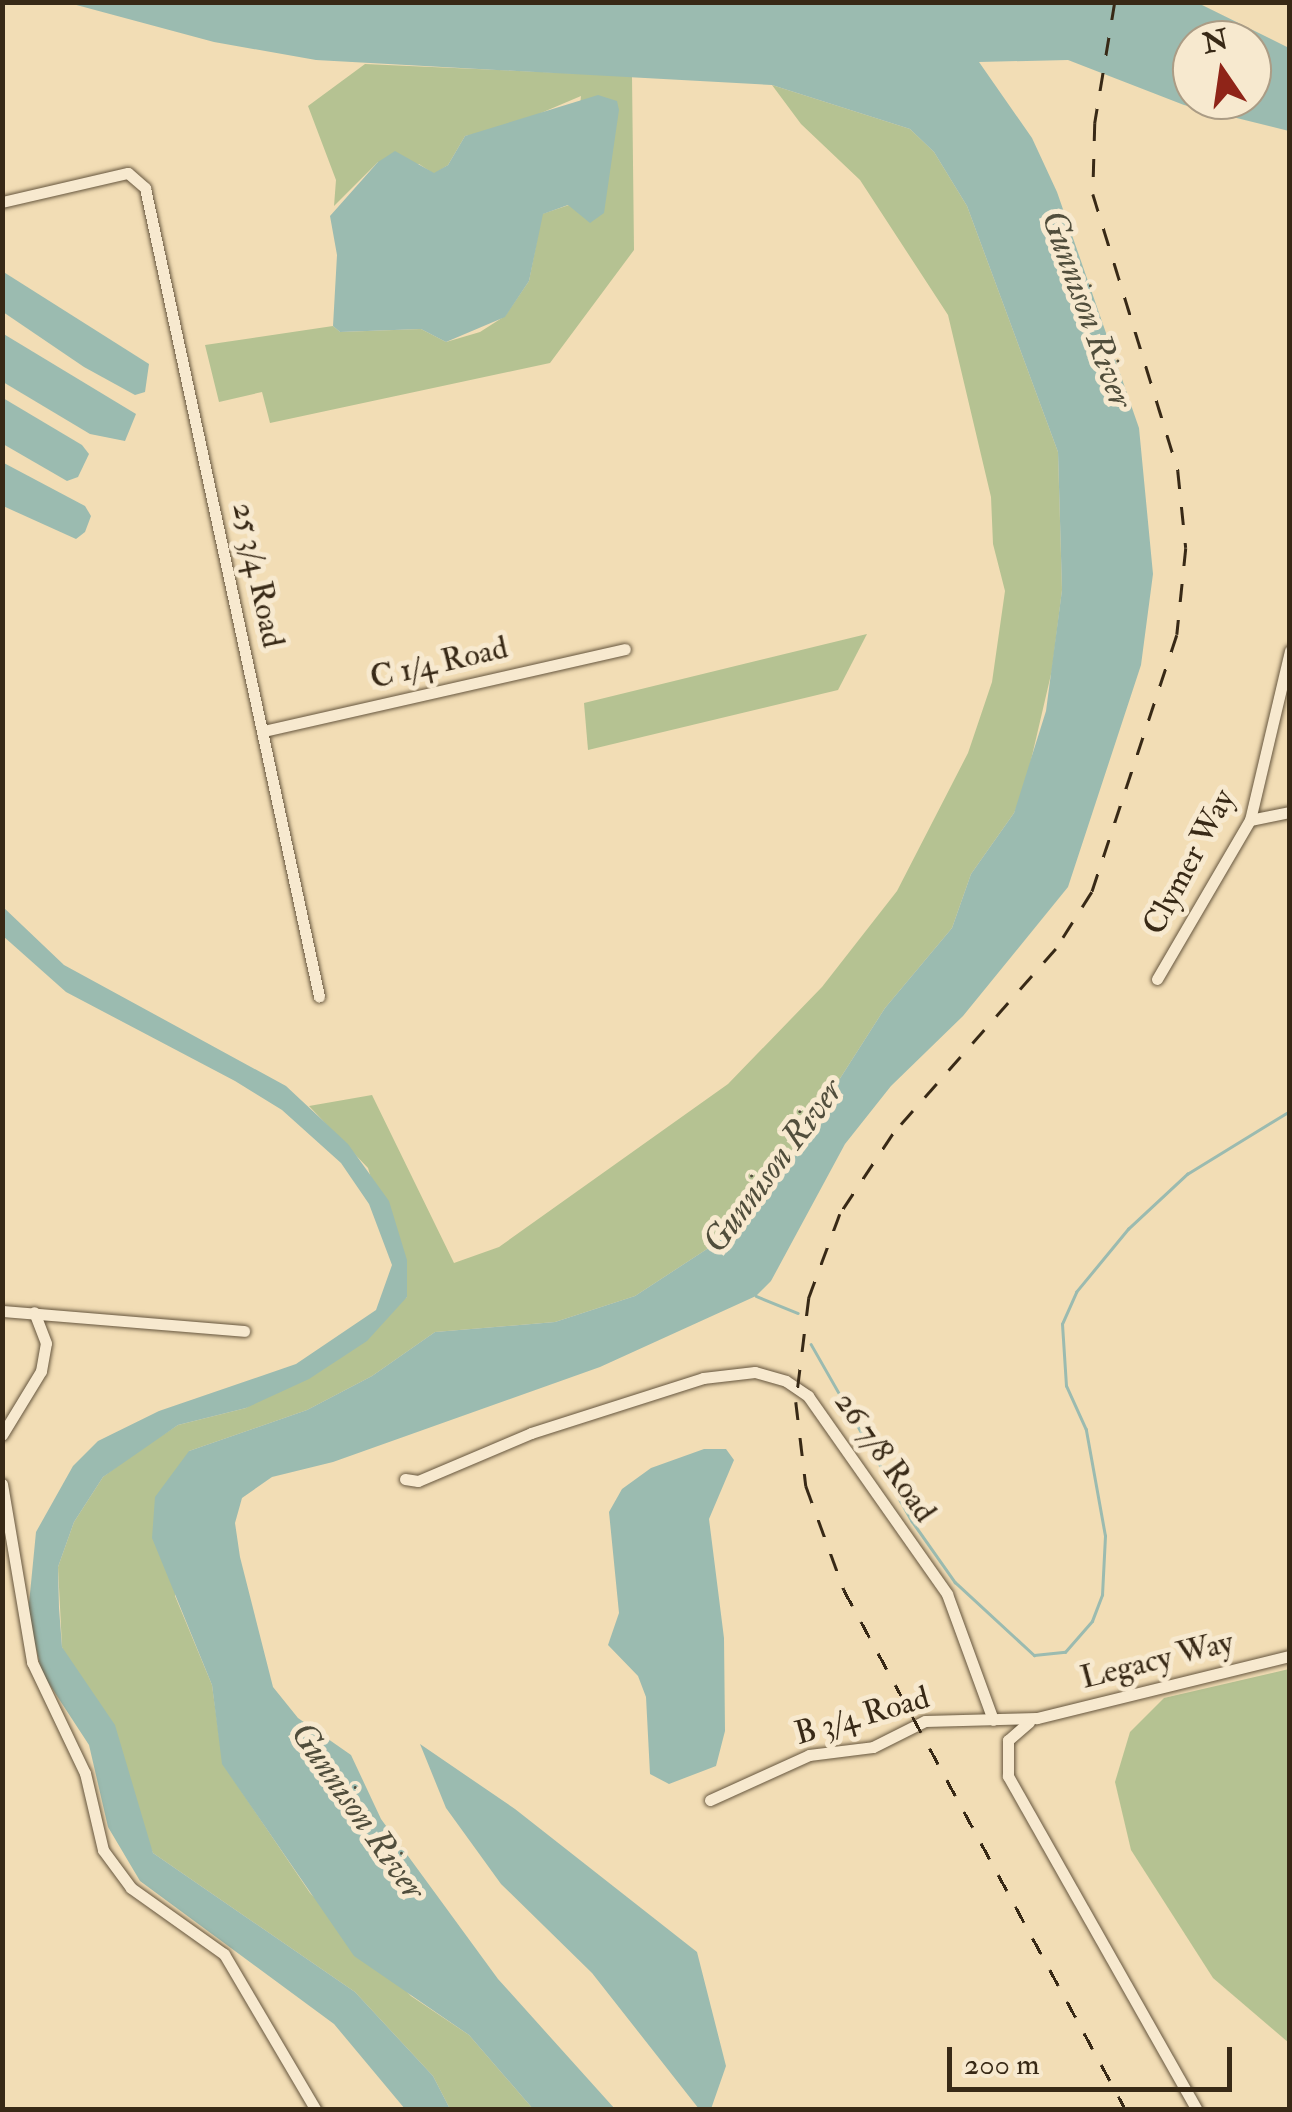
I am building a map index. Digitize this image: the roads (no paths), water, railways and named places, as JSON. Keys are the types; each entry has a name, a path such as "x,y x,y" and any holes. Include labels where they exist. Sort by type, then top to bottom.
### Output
{"street":[{"name":"25 3/4 Road","path":"2,202 128,172 144,188 319,996"},
{"name":"C 1/4 Road","path":"264,731 625,650"},
{"name":"Clymer Way","path":"1157,979 1250,820 1290,651"},
{"path":"1250,820 1290,812"},
{"path":"2,1310 244,1330"},
{"path":"2,1434 41,1371 46,1343 34,1312"},
{"name":"26 7/8 Road","path":"405,1479 418,1481 532,1434 703,1378 756,1372 786,1380 826,1420 947,1594 994,1720"},
{"path":"2,1484 32,1662 85,1773 104,1850 131,1888 224,1954 316,2110"},
{"name":"Legacy Way","path":"1038,1718 1290,1656"},
{"path":"1038,1718 1011,1734 1008,1776 1196,2110"},
{"name":"B 3/4 Road","path":"710,1800 809,1755 872,1747 925,1721 1038,1718"}],"water":[{"name":"Gunnison River","path":"69,3 1198,3 1232,20 1172,20 1172,100 1068,60 979,62 1032,138 1057,192 1139,428 1153,574 1141,665 1068,887 963,1016 891,1086 845,1144 771,1281 756,1296 600,1367 333,1462 272,1477 242,1498 235,1523 240,1557 273,1687 298,1718 351,1755 381,1819 498,1979 615,2109 533,2109 469,2035 354,1956 222,1764 212,1685 152,1538 155,1497 189,1451 307,1410 372,1376 435,1332 555,1322 635,1296 730,1234 802,1138 885,1008 952,928 971,874 1014,813 1046,711 1062,590 1058,452 967,206 934,152 910,129 772,85 316,60 214,42"},
{"path":"1272,40 1289,48 1289,131 1245,120 1272,120"},
{"path":"598,95 617,101 619,110 604,213 590,223 568,205 543,214 529,281 505,317 446,342 421,329 340,332 333,326 337,255 330,216 378,162 395,151 434,173 448,165 465,136"},
{"path":"2,271 149,364 145,392 135,395 84,367 3,312"},
{"path":"2,333 136,414 125,441 90,434 3,382"},
{"path":"3,398 82,445 89,454 78,477 67,481 3,444"},
{"path":"2,462 85,506 91,516 85,532 76,539 3,506"},
{"path":"2,906 64,965 286,1086 348,1144 389,1201 407,1260 407,1297 367,1341 309,1379 246,1408 178,1425 103,1477 74,1522 58,1567 59,1608 62,1647 115,1725 153,1853 355,1992 433,2076 450,2109 405,2109 334,2024 140,1881 108,1827 89,1745 42,1673 28,1614 36,1532 73,1466 98,1441 159,1411 296,1364 376,1310 392,1265 369,1204 341,1163 282,1110 66,992 3,936"},
{"path":"704,1449 726,1449 734,1460 709,1519 724,1638 725,1731 716,1766 669,1784 650,1774 646,1697 638,1676 608,1645 619,1613 609,1512 622,1489 651,1468"},
{"path":"420,1744 515,1809 697,1952 726,2066 711,2109 699,2109 592,1973 501,1884 446,1808"}],"waterway":[{"path":"811,1344 912,1521 955,1582 1034,1655 1065,1652 1092,1621 1102,1595 1105,1536 1086,1430 1066,1386 1062,1324 1076,1292 1128,1229 1187,1174 1290,1111"},
{"path":"756,1296 798,1313"}],"railway":[{"path":"1115,2 1095,123 1093,194 1178,471 1186,548 1177,635 1092,892 1056,949 893,1134 840,1214 809,1298 796,1402 806,1486 844,1590 1126,2110"}]}
